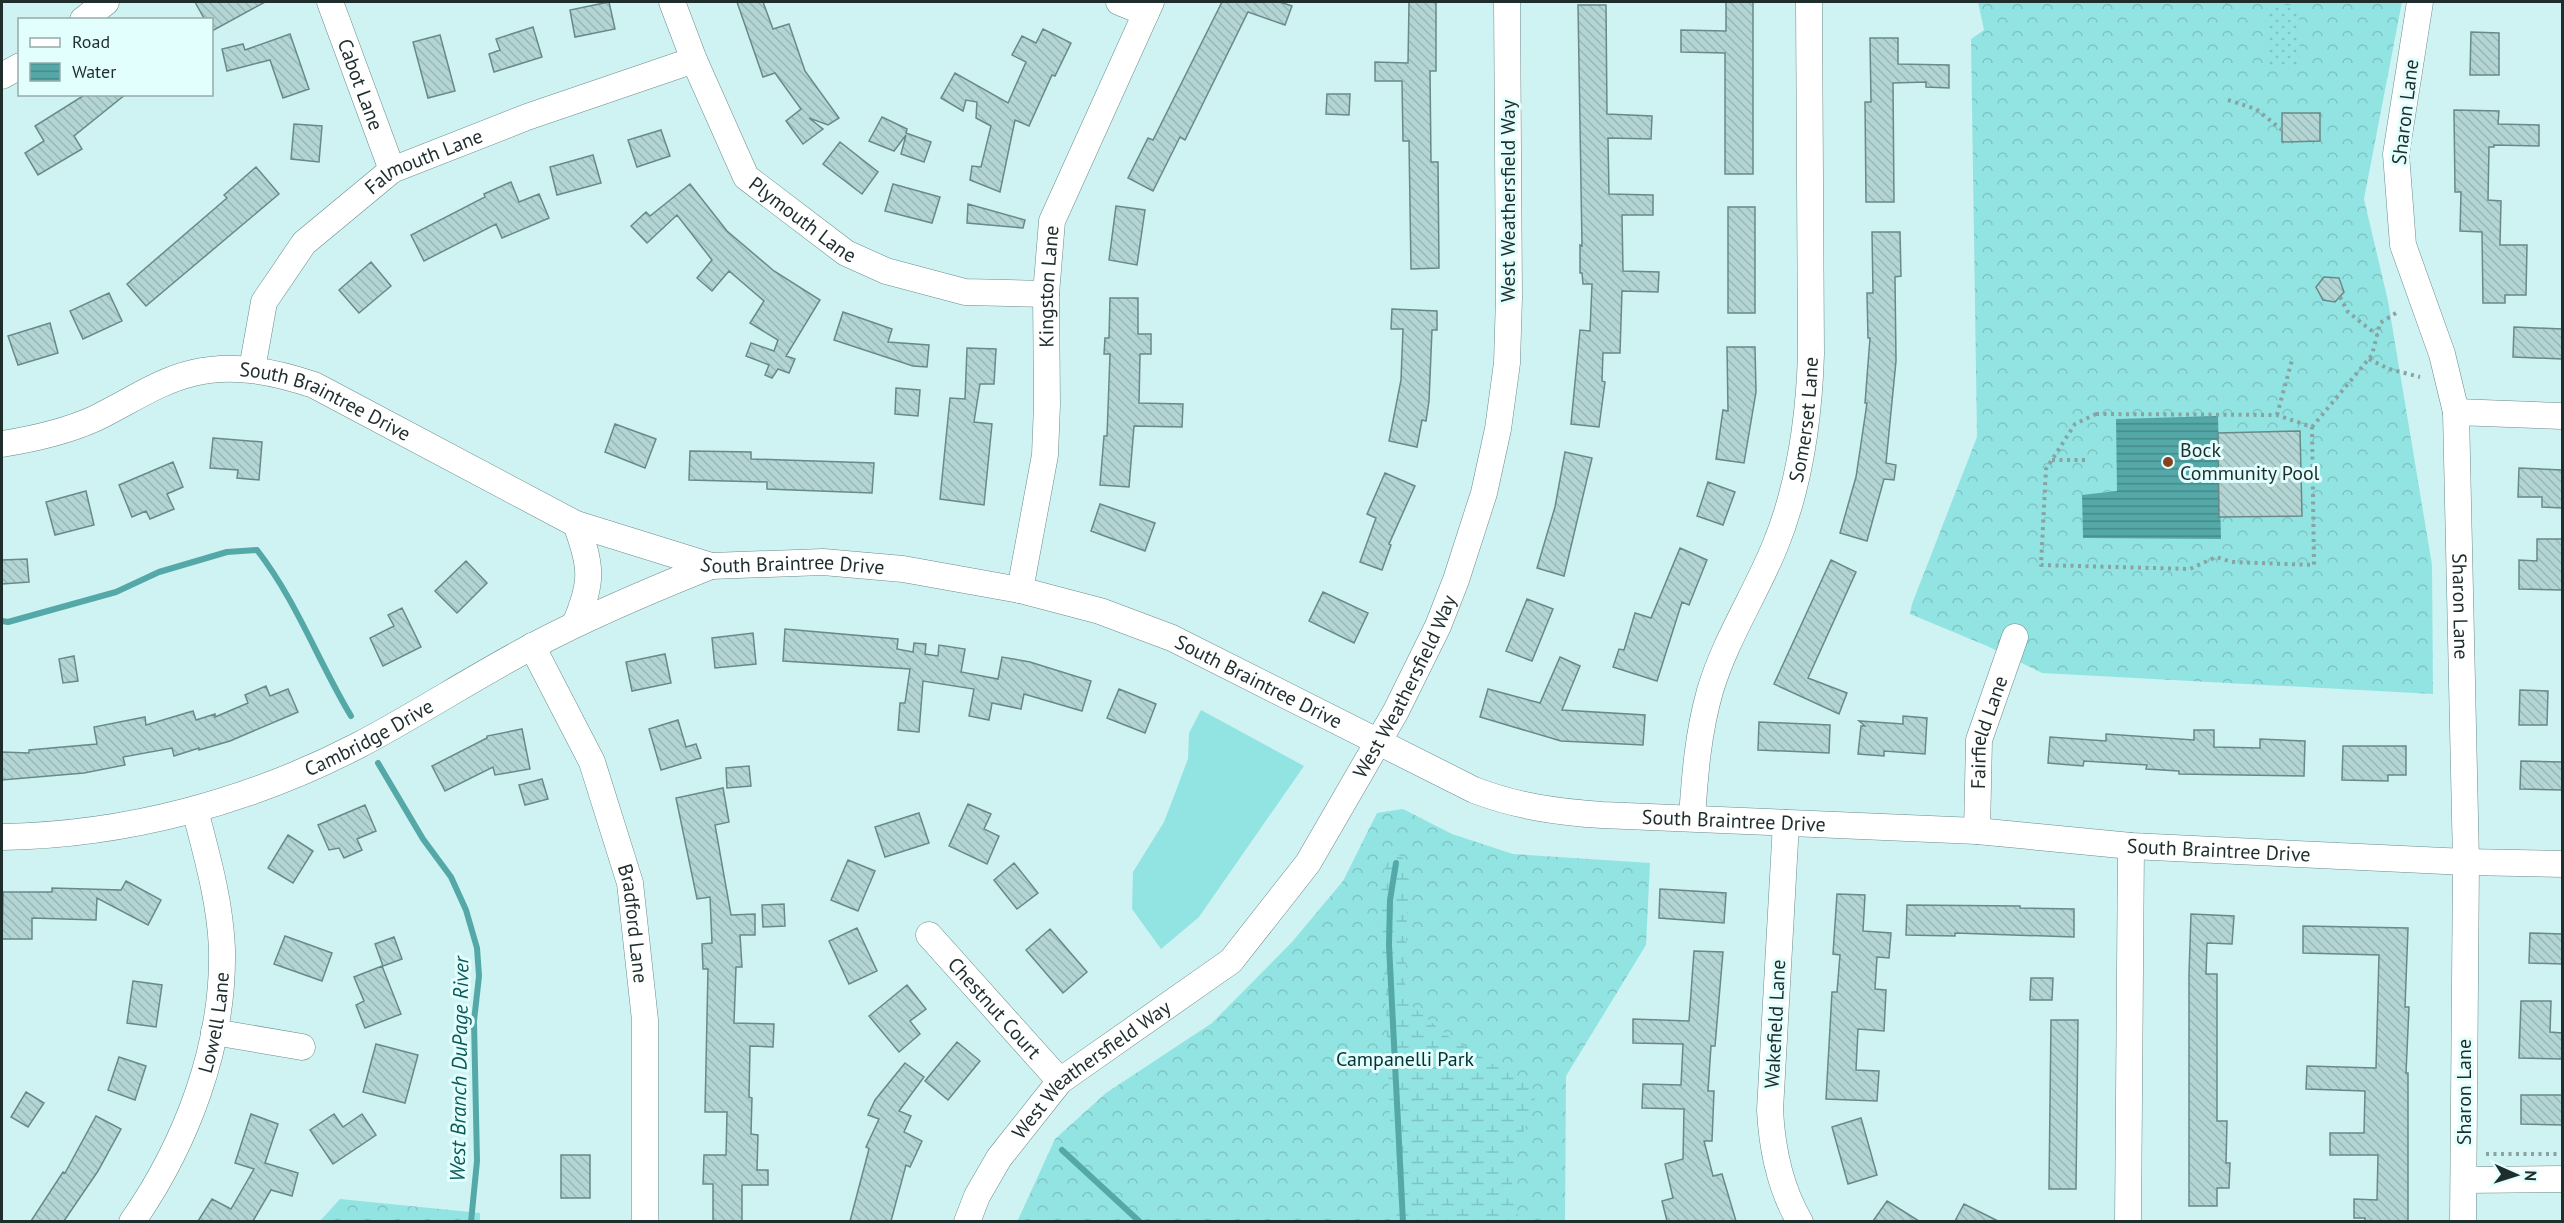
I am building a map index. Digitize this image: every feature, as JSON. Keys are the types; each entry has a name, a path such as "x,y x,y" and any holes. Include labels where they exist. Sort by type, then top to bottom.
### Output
{"street":[{"path":"86,18 106,2"},
{"name":"Cabot Lane","path":"330,2 392,170"},
{"name":"Plymouth Lane","path":"672,2 694,60 746,177 846,253 886,271 965,292 1046,294"},
{"path":"1119,2 1148,8"},
{"name":"West Weathersfield Way","path":"967,1221 977,1196 999,1158 1060,1081 1231,960 1308,863 1413,679 1438,626 1456,580 1484,493 1498,429 1509,334 1507,2"},
{"name":"Somerset Lane","path":"1692,817 1696,761 1711,689 1722,658 1775,545 1793,492 1804,437 1810,394 1811,354 1809,2"},
{"name":"Sharon Lane","path":"2420,2 2396,154 2403,245 2442,354 2456,412 2466,862 2463,1221"},
{"name":"Kingston Lane","path":"1020,590 1045,455 1046,294 1052,221 1148,8"},
{"name":"Falmouth Lane","path":"252,369 264,302 304,243 392,170 527,117 694,60"},
{"path":"2,76 18,67"},
{"name":"South Braintree Drive","path":"2,444 43,436 76,425 193,373 252,369 284,375 314,386 576,524 711,566 823,562 903,569 1020,590 1100,611 1172,638 1474,790 1520,806 1543,811 1977,831 2131,846 2466,862 2562,864"},
{"path":"2456,412 2562,416"},
{"path":"575,624 586,600 590,578 588,556 576,524"},
{"name":"Cambridge Drive","path":"2,837 93,831 195,810 306,771 361,744 532,646 575,624 614,605 711,566"},
{"name":"Fairfield Lane","path":"1977,831 1979,740 2015,637"},
{"name":"Bradford Lane","path":"532,646 592,762 630,883 645,1020 645,1221"},
{"name":"Lowell Lane","path":"132,1221 172,1157 190,1116 214,1032 222,950 219,913 213,876 195,810"},
{"name":"Wakefield Lane","path":"1786,823 1770,1110 1771,1136 1776,1161 1786,1193 1800,1221"},
{"path":"2128,1221 2131,846"},
{"name":"Chestnut Court","path":"928,935 1060,1081"},
{"path":"214,1032 302,1047"},
{"path":"2464,1180 2562,1179"}],"path":[{"path":"2228,100 2256,109 2282,130"},
{"path":"2340,297 2348,312 2377,335"},
{"path":"2312,427 2277,415 2096,414 2075,424 2046,469 2041,565 2190,569 2216,557 2232,562 2314,565 2312,427 2372,355 2380,323 2396,313"},
{"path":"2369,359 2389,369 2420,377"},
{"path":"2277,415 2292,360"},
{"path":"2051,460 2089,460"},
{"path":"2464,1154 2562,1154"}],"green space":[{"path":"1978,2 2402,2 2364,199 2388,301 2432,565 2433,694 2042,673 1987,646 1910,614 1977,437 1971,39 1984,30"},
{"path":"2299,5 2300,68 2267,68 2266,6"},
{"path":"1201,710 1304,766 1199,917 1161,949 1132,909 1133,872 1164,822 1188,759 1189,733"},
{"name":"Campanelli Park","path":"1403,809 1452,834 1513,854 1650,863 1646,945 1566,1076 1565,1221 1017,1222 1055,1139 1106,1093 1212,1023 1292,942 1343,881 1377,813"},
{"path":"1394,852 1411,864 1405,983 1413,1007 1448,1036 1504,1071 1530,1080 1535,1098 1515,1158 1512,1184 1519,1221 1394,1221 1382,889 1385,867"},
{"path":"340,1199 480,1213 480,1221 320,1221"}],"water":[{"name":"Bock Community Pool","path":"2218,416 2221,539 2083,538 2082,495 2117,491 2116,419"}],"building":[{"path":"195,2 265,2 213,30 213,18 204,18"},
{"path":"609,2 615,29 575,37 570,10"},
{"path":"737,2 763,2 773,29 789,24 805,71 839,118 828,125 809,118 823,129 803,144 786,121 801,109 775,73 763,77"},
{"path":"1222,2 1280,2 1292,6 1285,25 1248,12 1185,140 1180,137 1153,191 1128,178 1148,138 1153,140"},
{"path":"1409,2 1436,2 1436,71 1430,71 1431,162 1438,162 1439,268 1411,269 1409,141 1403,141 1402,81 1375,81 1375,62 1408,63"},
{"path":"1726,2 1753,2 1753,174 1725,174 1725,53 1681,52 1681,30 1726,31"},
{"path":"1578,5 1606,5 1607,114 1652,116 1651,139 1608,138 1609,194 1653,195 1653,215 1622,215 1623,271 1659,272 1658,292 1622,291 1620,353 1603,353 1602,381 1605,382 1599,427 1571,424 1580,330 1590,331 1592,284 1583,284 1582,273 1580,273 1580,245 1582,246"},
{"path":"533,27 542,57 494,72 489,54 500,50 496,39"},
{"path":"1043,29 1071,43 1055,76 1052,75 1029,126 1015,120 1000,192 970,180 972,166 981,167 991,126 976,118 977,102 966,100 963,111 941,98 955,73 1008,103 1026,62 1012,55 1022,36 1036,43"},
{"path":"2471,32 2499,33 2499,75 2470,75"},
{"path":"290,34 309,89 283,98 270,60 227,71 222,49 243,44 245,50"},
{"path":"440,35 455,91 428,98 413,42"},
{"path":"1870,38 1898,38 1898,64 1949,65 1949,88 1926,87 1926,82 1893,83 1894,202 1866,202 1865,102 1871,102"},
{"path":"1327,94 1350,94 1349,115 1326,114"},
{"path":"83,96 124,96 74,136 82,149 38,175 25,153 44,141 35,126"},
{"path":"2454,110 2499,111 2498,124 2539,125 2539,146 2494,145 2494,147 2489,147 2488,200 2501,201 2500,245 2527,245 2526,295 2505,295 2505,303 2483,303 2482,232 2460,231 2461,192 2455,192"},
{"path":"2282,113 2320,113 2320,141 2282,142"},
{"path":"882,117 907,129 906,133 931,142 924,162 901,154 906,135 894,151 869,141"},
{"path":"294,124 322,126 319,162 291,159"},
{"path":"661,130 670,156 637,167 628,140"},
{"path":"840,142 878,172 862,194 823,164"},
{"path":"593,155 601,183 557,195 550,167"},
{"path":"256,167 279,194 146,306 127,284 227,198 224,195"},
{"path":"511,182 519,202 539,194 549,218 502,238 496,224 424,261 411,235 485,197 484,194"},
{"path":"690,184 727,231 774,271 820,300 786,356 795,359 789,373 778,369 772,378 765,375 769,365 746,356 751,343 774,351 778,340 750,323 764,301 729,271 712,291 697,278 712,260 677,215 647,243 631,226 646,212 650,216"},
{"path":"893,184 940,197 932,223 885,211"},
{"path":"968,204 1025,220 1023,228 967,223"},
{"path":"1116,206 1145,210 1137,265 1109,260"},
{"path":"1728,207 1755,207 1755,313 1728,313"},
{"path":"1872,232 1900,232 1901,276 1895,277 1896,361 1886,463 1896,465 1894,480 1884,479 1867,541 1840,533 1856,477 1867,403 1865,403 1870,338 1868,338 1867,293 1873,293"},
{"path":"371,262 391,286 359,313 339,290"},
{"path":"2324,277 2339,278 2344,292 2335,302 2323,300 2316,287"},
{"path":"109,293 122,321 83,339 70,311"},
{"path":"1110,298 1138,298 1138,334 1151,334 1151,354 1140,354 1139,403 1183,404 1182,427 1134,426 1129,487 1100,485 1104,436 1107,436 1110,354 1104,354 1105,338 1109,338"},
{"path":"1392,309 1437,311 1437,330 1432,330 1429,401 1426,421 1422,420 1417,447 1389,441 1401,380 1403,329 1391,329"},
{"path":"843,312 892,329 888,342 929,345 927,367 913,366 834,340"},
{"path":"50,323 58,353 18,365 8,336"},
{"path":"2514,327 2562,329 2562,359 2513,357"},
{"path":"1727,347 1755,347 1756,392 1744,463 1716,459 1723,410 1728,411"},
{"path":"967,348 996,349 994,384 980,384 974,422 992,424 984,505 940,499 950,398 965,399"},
{"path":"896,388 920,390 918,416 895,414"},
{"path":"615,424 656,439 645,468 605,452"},
{"path":"2300,431 2302,516 2219,517 2218,433"},
{"path":"213,438 262,442 259,480 237,478 238,470 210,468"},
{"path":"690,451 751,452 751,459 874,463 872,493 767,489 767,482 689,480"},
{"path":"1565,452 1592,458 1564,576 1537,568 1555,507"},
{"path":"173,462 183,487 167,494 174,509 150,519 146,511 132,517 119,485"},
{"path":"2519,468 2562,470 2562,508 2542,507 2542,497 2518,497"},
{"path":"1385,473 1415,486 1389,544 1391,545 1382,570 1360,562 1376,518 1367,514"},
{"path":"1708,482 1735,492 1723,525 1697,516"},
{"path":"86,491 94,525 55,535 46,502"},
{"path":"1100,504 1155,523 1145,551 1091,531"},
{"path":"2537,539 2562,539 2562,590 2519,589 2519,560 2537,561"},
{"path":"1680,548 1707,560 1689,605 1682,602 1657,681 1613,667 1619,649 1624,650 1635,613 1651,618"},
{"path":"27,559 29,582 2,584 2,560"},
{"path":"1831,560 1856,572 1808,678 1847,693 1839,714 1774,684"},
{"path":"466,561 487,583 457,613 435,591"},
{"path":"1323,592 1368,613 1354,643 1309,621"},
{"path":"1527,599 1553,609 1532,661 1506,651"},
{"path":"402,608 421,647 383,666 370,638 394,626 388,615"},
{"path":"785,629 898,639 897,649 913,652 914,643 926,644 925,654 938,656 939,645 965,649 961,672 998,679 1002,657 1030,662 1091,681 1082,711 1024,694 1021,709 992,703 989,720 969,716 974,689 923,681 919,732 898,730 900,703 905,703 910,669 783,661"},
{"path":"753,633 756,664 715,668 712,638"},
{"path":"665,654 671,683 632,691 626,662"},
{"path":"74,656 78,681 63,683 59,659"},
{"path":"1560,657 1580,666 1562,710 1645,715 1643,745 1561,741 1480,717 1488,689 1540,703"},
{"path":"266,686 270,696 288,689 298,712 230,741 174,756 172,748 123,757 125,765 84,773 2,780 2,752 29,753 29,750 97,744 94,727 145,717 146,725 193,711 196,720 215,714 215,717 248,703 245,695"},
{"path":"1119,689 1156,704 1145,733 1107,718"},
{"path":"2520,690 2548,691 2547,725 2519,725"},
{"path":"1903,716 1927,718 1925,754 1884,751 1884,756 1858,754 1861,726 1865,726 1859,721 1903,724"},
{"path":"678,720 686,747 696,744 701,758 661,770 649,729"},
{"path":"1759,722 1830,725 1829,753 1758,750"},
{"path":"522,729 530,769 495,775 493,767 445,791 432,766 487,736"},
{"path":"2194,730 2214,730 2214,747 2260,748 2260,739 2305,741 2304,776 2179,774 2179,771 2146,769 2147,765 2084,761 2083,766 2048,763 2050,737 2106,741 2106,734 2194,740"},
{"path":"2343,746 2406,746 2406,775 2388,775 2388,781 2342,780"},
{"path":"2521,761 2562,762 2562,790 2520,789"},
{"path":"749,766 751,786 727,788 726,768"},
{"path":"542,779 548,799 525,805 519,785"},
{"path":"723,788 729,822 715,825 731,915 755,914 755,935 740,935 742,967 736,967 734,1023 774,1024 773,1047 750,1046 751,1134 758,1135 757,1170 768,1170 768,1185 742,1185 742,1221 713,1221 713,1184 703,1184 704,1155 726,1155 727,1112 705,1112 708,969 703,969 702,944 712,943 710,897 697,899 676,798"},
{"path":"968,804 991,814 984,829 999,836 987,864 949,846"},
{"path":"365,805 376,831 357,839 362,850 344,858 339,848 329,850 318,825"},
{"path":"919,813 929,843 885,857 875,827"},
{"path":"288,835 313,851 293,883 268,868"},
{"path":"848,860 875,871 858,911 831,900"},
{"path":"1014,863 1038,893 1017,909 994,880"},
{"path":"126,881 161,900 148,925 97,898 96,920 32,918 32,939 2,939 3,892 52,892 52,888 121,890"},
{"path":"1660,889 1726,893 1724,923 1659,918"},
{"path":"1837,894 1865,895 1863,931 1891,933 1889,958 1877,957 1875,989 1886,990 1884,1031 1858,1029 1856,1070 1879,1071 1877,1101 1826,1099 1832,992 1837,992 1840,955 1833,954"},
{"path":"784,904 785,926 763,927 762,905"},
{"path":"1907,905 2074,909 2074,937 1955,933 1955,936 1906,935"},
{"path":"2191,914 2234,916 2232,944 2207,943 2206,974 2217,974 2217,1121 2227,1121 2226,1163 2230,1163 2229,1188 2217,1188 2217,1206 2189,1206"},
{"path":"2303,926 2408,928 2405,1007 2409,1007 2406,1073 2408,1073 2408,1221 2365,1221 2365,1218 2354,1218 2354,1199 2377,1200 2378,1155 2330,1155 2330,1133 2364,1133 2365,1091 2306,1089 2307,1066 2376,1068 2379,955 2303,953"},
{"path":"857,928 877,971 849,984 829,941"},
{"path":"1050,929 1087,972 1063,993 1026,950"},
{"path":"2530,933 2562,934 2562,964 2529,963"},
{"path":"285,936 332,953 322,981 274,964"},
{"path":"394,937 402,959 383,966 375,944"},
{"path":"1694,951 1723,952 1715,1046 1711,1046 1708,1091 1714,1091 1712,1141 1704,1141 1713,1176 1722,1174 1736,1221 1667,1221 1662,1201 1673,1198 1665,1164 1683,1159 1684,1109 1642,1108 1643,1084 1681,1085 1683,1044 1633,1043 1633,1019 1689,1021"},
{"path":"382,966 401,1014 365,1028 356,1005 364,1001 354,977"},
{"path":"2031,978 2053,978 2052,1000 2030,1000"},
{"path":"133,981 162,985 156,1027 127,1023"},
{"path":"907,985 926,1009 910,1021 920,1034 899,1052 869,1016"},
{"path":"2521,1001 2551,1001 2550,1032 2562,1033 2562,1059 2519,1058"},
{"path":"2051,1020 2078,1020 2076,1189 2049,1189"},
{"path":"957,1042 980,1061 948,1100 925,1081"},
{"path":"376,1044 418,1055 405,1103 363,1092"},
{"path":"119,1057 146,1066 135,1100 108,1090"},
{"path":"905,1063 924,1077 899,1111 911,1116 904,1132 922,1141 910,1167 906,1165 891,1221 850,1221 869,1149 866,1147 879,1119 868,1115 875,1100"},
{"path":"26,1092 44,1103 28,1127 11,1117"},
{"path":"2521,1095 2562,1095 2562,1125 2521,1124"},
{"path":"251,1114 278,1124 265,1163 298,1173 292,1196 271,1190 253,1221 198,1221 212,1199 231,1209 254,1169 235,1163"},
{"path":"334,1114 343,1127 362,1114 376,1135 333,1164 310,1130"},
{"path":"96,1116 121,1129 98,1171 64,1221 31,1221 63,1172 65,1173"},
{"path":"1861,1118 1877,1175 1848,1184 1832,1127"},
{"path":"561,1155 590,1155 590,1198 561,1198"},
{"path":"1887,1201 1919,1221 1873,1221"},
{"path":"1964,1204 1998,1221 1955,1221"}],"waterway":[{"name":"West Branch DuPage River","path":"2,621 8,622 116,592 159,572 227,552 257,550 284,589 351,716"},
{"name":"West Branch DuPage River","path":"378,763 423,839 451,877 466,910 477,948 479,976 474,1021 477,1161 471,1222"},
{"path":"1396,863 1390,900 1389,945 1403,1222"},
{"path":"1062,1150 1140,1222"}],"place":[{"name":"Bock Community Pool","path":"2168,462"}]}
